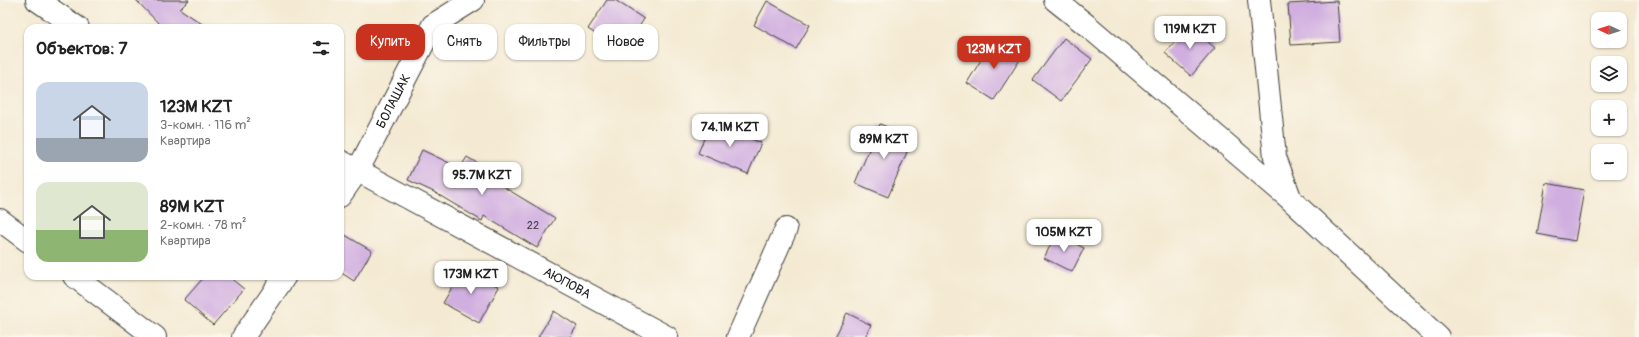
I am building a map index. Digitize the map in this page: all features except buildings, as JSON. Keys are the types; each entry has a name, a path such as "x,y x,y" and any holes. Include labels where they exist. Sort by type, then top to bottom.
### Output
{"street":[{"path":"37,0 72,24"},
{"name":"БОЛАШАК","path":"344,183 349,166 433,25 473,0"},
{"path":"1055,0 1090,27 1291,200 1438,337"},
{"path":"1259,0 1275,156 1291,200"},
{"name":"АЮПОВА","path":"349,166 667,337"},
{"path":"0,220 24,238"},
{"path":"738,337 786,229"},
{"path":"79,280 155,337"},
{"path":"243,337 282,280"}]}
